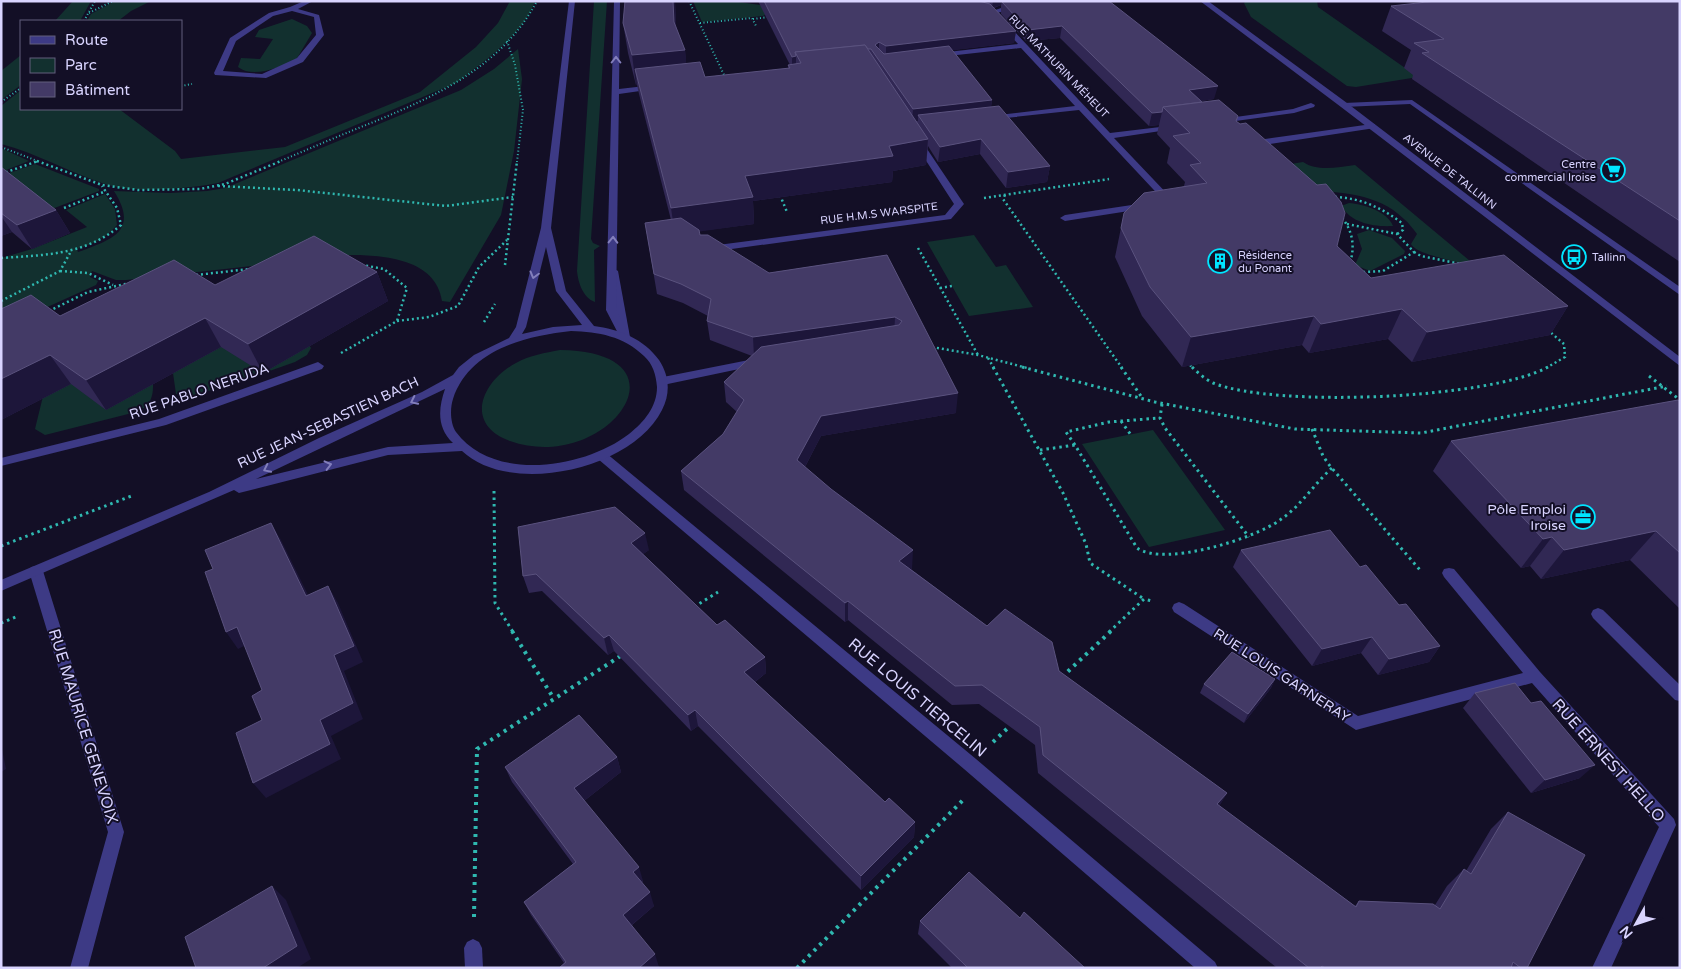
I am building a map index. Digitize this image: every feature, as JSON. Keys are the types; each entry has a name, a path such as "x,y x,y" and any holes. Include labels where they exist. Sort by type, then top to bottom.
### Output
{"street":[{"path":"292,9 317,16 320,35 300,60 263,76 218,73 233,40 271,14 292,9 310,1"},
{"path":"514,338 521,327 546,228 572,1"},
{"path":"617,1 612,265 626,337"},
{"name":"RUE MATHURIN MÉHEUT","path":"984,10 992,12 1027,2 1040,1"},
{"name":"AVENUE DE TALLINN","path":"1203,1 1372,126 1546,262 1680,363"},
{"name":"RUE MATHURIN MÉHEUT","path":"992,12 1171,203 1065,218"},
{"path":"930,56 1024,45"},
{"path":"616,92 665,86"},
{"path":"1344,105 1412,102 1680,292"},
{"path":"1216,121 1294,110 1311,105"},
{"path":"976,119 1083,107"},
{"name":"RUE MATHURIN MÉHEUT","path":"1109,136 1187,125"},
{"path":"1242,145 1372,126"},
{"name":"RUE H.M.S WARSPITE","path":"706,250 796,236 948,217 959,204 913,134"},
{"path":"546,228 561,292 590,328"},
{"path":"590,328 626,337 645,348 658,363 664,381 663,397 655,414 643,429 624,444 602,456 571,466 539,470 508,468 482,460 461,447 449,432 444,414 448,396 457,378 472,362 492,349 514,338 552,329 590,328"},
{"path":"664,381 766,361"},
{"name":"RUE PABLO NERUDA","path":"1,462 162,422 318,366"},
{"name":"RUE JEAN-SEBASTIEN BACH","path":"1,586 213,496 323,441 426,395 457,378"},
{"name":"RUE JEAN-SEBASTIEN BACH","path":"213,496 388,451 461,447"},
{"name":"RUE LOUIS TIERCELIN","path":"602,456 745,574 1209,968"},
{"name":"RUE MAURICE GENEVOIX","path":"36,572 116,832 79,968"},
{"name":"RUE ERNEST HELLO","path":"1453,578 1534,676 1668,826 1601,968"},
{"name":"RUE LOUIS GARNERAY","path":"1179,608 1356,723 1534,676"},
{"path":"1598,614 1680,695"},
{"path":"473,948 474,968"}],"path":[{"path":"85,20 95,1"},
{"path":"89,13 113,1"},
{"path":"1,147 102,185 138,190 200,189 225,184 432,97 458,84 486,61 530,18 537,1"},
{"path":"689,1 726,79"},
{"path":"700,24 773,16"},
{"path":"753,19 756,26"},
{"path":"504,266 524,110 515,65 507,41"},
{"path":"1,102 20,89"},
{"path":"1,174 38,161"},
{"path":"982,199 1144,174"},
{"path":"1,258 70,253 95,244 112,234 121,225 117,208 102,185"},
{"path":"212,186 297,190 446,206 513,197"},
{"path":"64,208 106,191"},
{"path":"779,191 796,236"},
{"path":"1005,195 1003,199 1057,272 1143,399"},
{"path":"1332,198 1346,196 1384,211 1402,223 1403,230 1397,234"},
{"path":"1340,217 1347,224 1355,246 1348,267"},
{"path":"904,223 978,355"},
{"path":"1347,224 1397,234 1414,252 1421,256 1464,265"},
{"path":"318,366 397,321 428,317 458,306 479,268 508,239"},
{"path":"1355,269 1373,275 1380,273 1414,252"},
{"path":"60,271 70,253"},
{"path":"358,264 384,269 407,288 397,321"},
{"path":"188,276 255,269"},
{"path":"1,301 60,271 79,270 103,278 113,286"},
{"path":"44,313 88,292 140,282"},
{"path":"940,288 952,286"},
{"path":"1190,365 1199,375 1215,383 1302,398 1381,395 1471,388 1547,368 1565,357 1564,344 1546,328"},
{"path":"922,346 978,355 1162,404 1295,429 1421,433 1671,385"},
{"path":"988,358 1040,450 1086,544 1090,563 1144,599 1179,608"},
{"path":"1162,404 1160,418 1165,428 1249,537"},
{"path":"1160,418 1121,421 1066,432 1137,548 1152,556 1168,555 1249,537 1281,520 1332,468"},
{"path":"1121,421 1131,435"},
{"path":"1312,429 1323,456 1332,468 1405,551 1433,587 1453,578"},
{"path":"1040,450 1074,446"},
{"path":"493,464 495,602 554,699"},
{"path":"687,612 745,574"},
{"path":"1061,678 1144,599"},
{"path":"473,948 477,748 629,650"},
{"path":"970,764 1019,718"},
{"path":"797,968 860,902 986,778"}],"green space":[{"path":"73,1 91,1 81,20 56,20"},
{"path":"115,1 151,1 131,11 119,20 88,20 91,14"},
{"path":"510,1 535,1 529,14 512,37 456,83 218,183 160,189 115,186 90,179 27,152 1,144 1,106 20,91 20,110 120,110 175,151 181,159 285,147 420,92 476,47 498,23"},
{"path":"594,1 607,1 591,239 593,243 600,246 594,250 595,302 584,293 577,271"},
{"path":"693,1 732,1 760,5 768,13 763,16 702,22"},
{"path":"1246,1 1317,1 1318,7 1418,77 1356,87 1347,86 1251,17 1244,3"},
{"path":"292,19 307,26 312,33 296,60 267,71 259,72 251,72 238,67 241,58 260,59 273,39 255,37 259,30"},
{"path":"518,49 522,79 514,151 501,215 450,302 442,301 438,287 430,276 419,268 392,258 350,255 126,280 116,280 92,271 90,277 98,281 96,285 1,328 1,258 32,249 87,227 66,210 105,194 115,209 117,225 99,240 77,249 78,252 102,243 119,232 124,216 114,191 170,193 225,188 461,90 494,69"},
{"path":"20,56 20,86 1,100 1,71"},
{"path":"1,148 29,161 1,172"},
{"path":"1303,162 1322,168 1355,165 1476,266 1421,252 1411,244 1417,234 1394,210 1382,204 1344,193 1305,190 1291,164"},
{"path":"35,164 99,189 99,191 44,212 1,176"},
{"path":"1349,203 1380,212 1386,216 1393,226 1370,225 1357,220 1341,206"},
{"path":"1369,230 1392,238 1405,251 1404,254 1370,271 1355,265 1362,249 1357,234"},
{"path":"974,235 996,267 1006,265 1033,307 969,316 927,242"},
{"path":"237,331 309,345 311,348 307,355 295,362 250,378 192,396 176,394 173,373"},
{"path":"560,350 601,356 623,370 630,389 622,409 604,428 578,441 545,447 510,441 495,434 486,424 482,414 483,402 494,380 521,360"},
{"path":"153,374 151,399 140,411 45,435 35,429 45,388 39,383"},
{"path":"1153,430 1225,530 1149,547 1082,444"}],"building":[{"path":"625,1 673,1 674,22 685,50 632,55 623,23"},
{"path":"764,1 979,1 990,4 1016,31 886,46 879,42 875,45 884,54 949,46 992,100 913,109 871,49 868,49 865,45 795,52 796,56 792,57"},
{"path":"1109,1 1218,86 1189,90 1202,102 1163,107 1162,112 1152,113 1062,26 1028,30 1002,2"},
{"name":"Centre commercial Iroise","path":"1436,1 1680,1 1680,221 1422,53 1429,52 1414,43 1444,39 1391,6"},
{"path":"865,45 928,139 889,146 893,156 745,176 753,197 671,208 635,69 700,62 705,77 790,68 788,65 801,63 795,52"},
{"name":"Résidence du Ponant","path":"1219,100 1238,116 1236,121 1240,124 1246,123 1317,185 1326,184 1341,202 1345,213 1337,246 1371,278 1504,255 1568,306 1427,332 1402,309 1321,324 1314,316 1191,337 1150,287 1121,228 1124,213 1144,193 1207,183 1190,165 1201,163 1173,136 1190,133 1163,107"},
{"path":"999,106 1050,166 1008,172 981,139 940,147 918,115"},
{"path":"1,167 56,210 17,225 1,213"},
{"path":"681,218 699,230 700,235 708,235 769,273 887,255 958,393 821,416 797,460 831,489 913,550 899,561 987,626 1005,609 1052,642 1059,671 1227,793 1217,804 1356,907 1359,901 1433,904 1440,909 1464,869 1471,874 1508,812 1585,855 1527,968 1521,968 1513,962 1511,968 1325,968 1322,966 1320,968 1309,968 1043,755 1040,727 982,685 955,686 848,601 845,603 681,471 723,434 744,400 724,382 761,347 899,325 902,321 895,317 753,337 707,321 711,299 681,284 654,274 645,223"},
{"path":"314,236 377,272 248,344 205,318 86,380 50,355 1,379 1,309 31,295 60,316 174,260 215,285"},
{"name":"Pôle Emploi Iroise","path":"1680,401 1680,553 1656,531 1564,550 1552,537 1543,539 1451,441"},
{"path":"615,507 645,533 631,543 717,625 725,620 765,657 744,672 885,802 889,798 915,822 861,876 695,710 688,715 609,635 604,638 536,574 523,576 518,527"},
{"path":"271,523 306,596 328,586 354,646 334,655 353,703 320,720 330,744 253,783 236,733 262,720 252,696 262,690 237,627 226,632 205,572 213,569 205,550"},
{"path":"1330,530 1360,567 1366,565 1399,605 1406,604 1440,646 1389,659 1372,637 1322,649 1241,550"},
{"path":"1232,652 1275,679 1248,714 1204,684"},
{"path":"1515,683 1531,703 1541,701 1595,765 1545,780 1475,693"},
{"path":"579,715 617,757 574,788 639,867 633,872 650,892 623,915 655,954 639,968 559,968 566,962 524,902 576,862 505,767"},
{"path":"969,872 1020,918 1024,912 1085,968 968,968 920,921"},
{"path":"272,886 297,946 263,968 196,968 185,937"}],"place":[{"name":"Centre commercial Iroise","path":"1613,170"},
{"name":"Tallinn","path":"1574,257"},
{"name":"Résidence du Ponant","path":"1220,261"},
{"name":"Pôle Emploi Iroise","path":"1583,517"}]}
